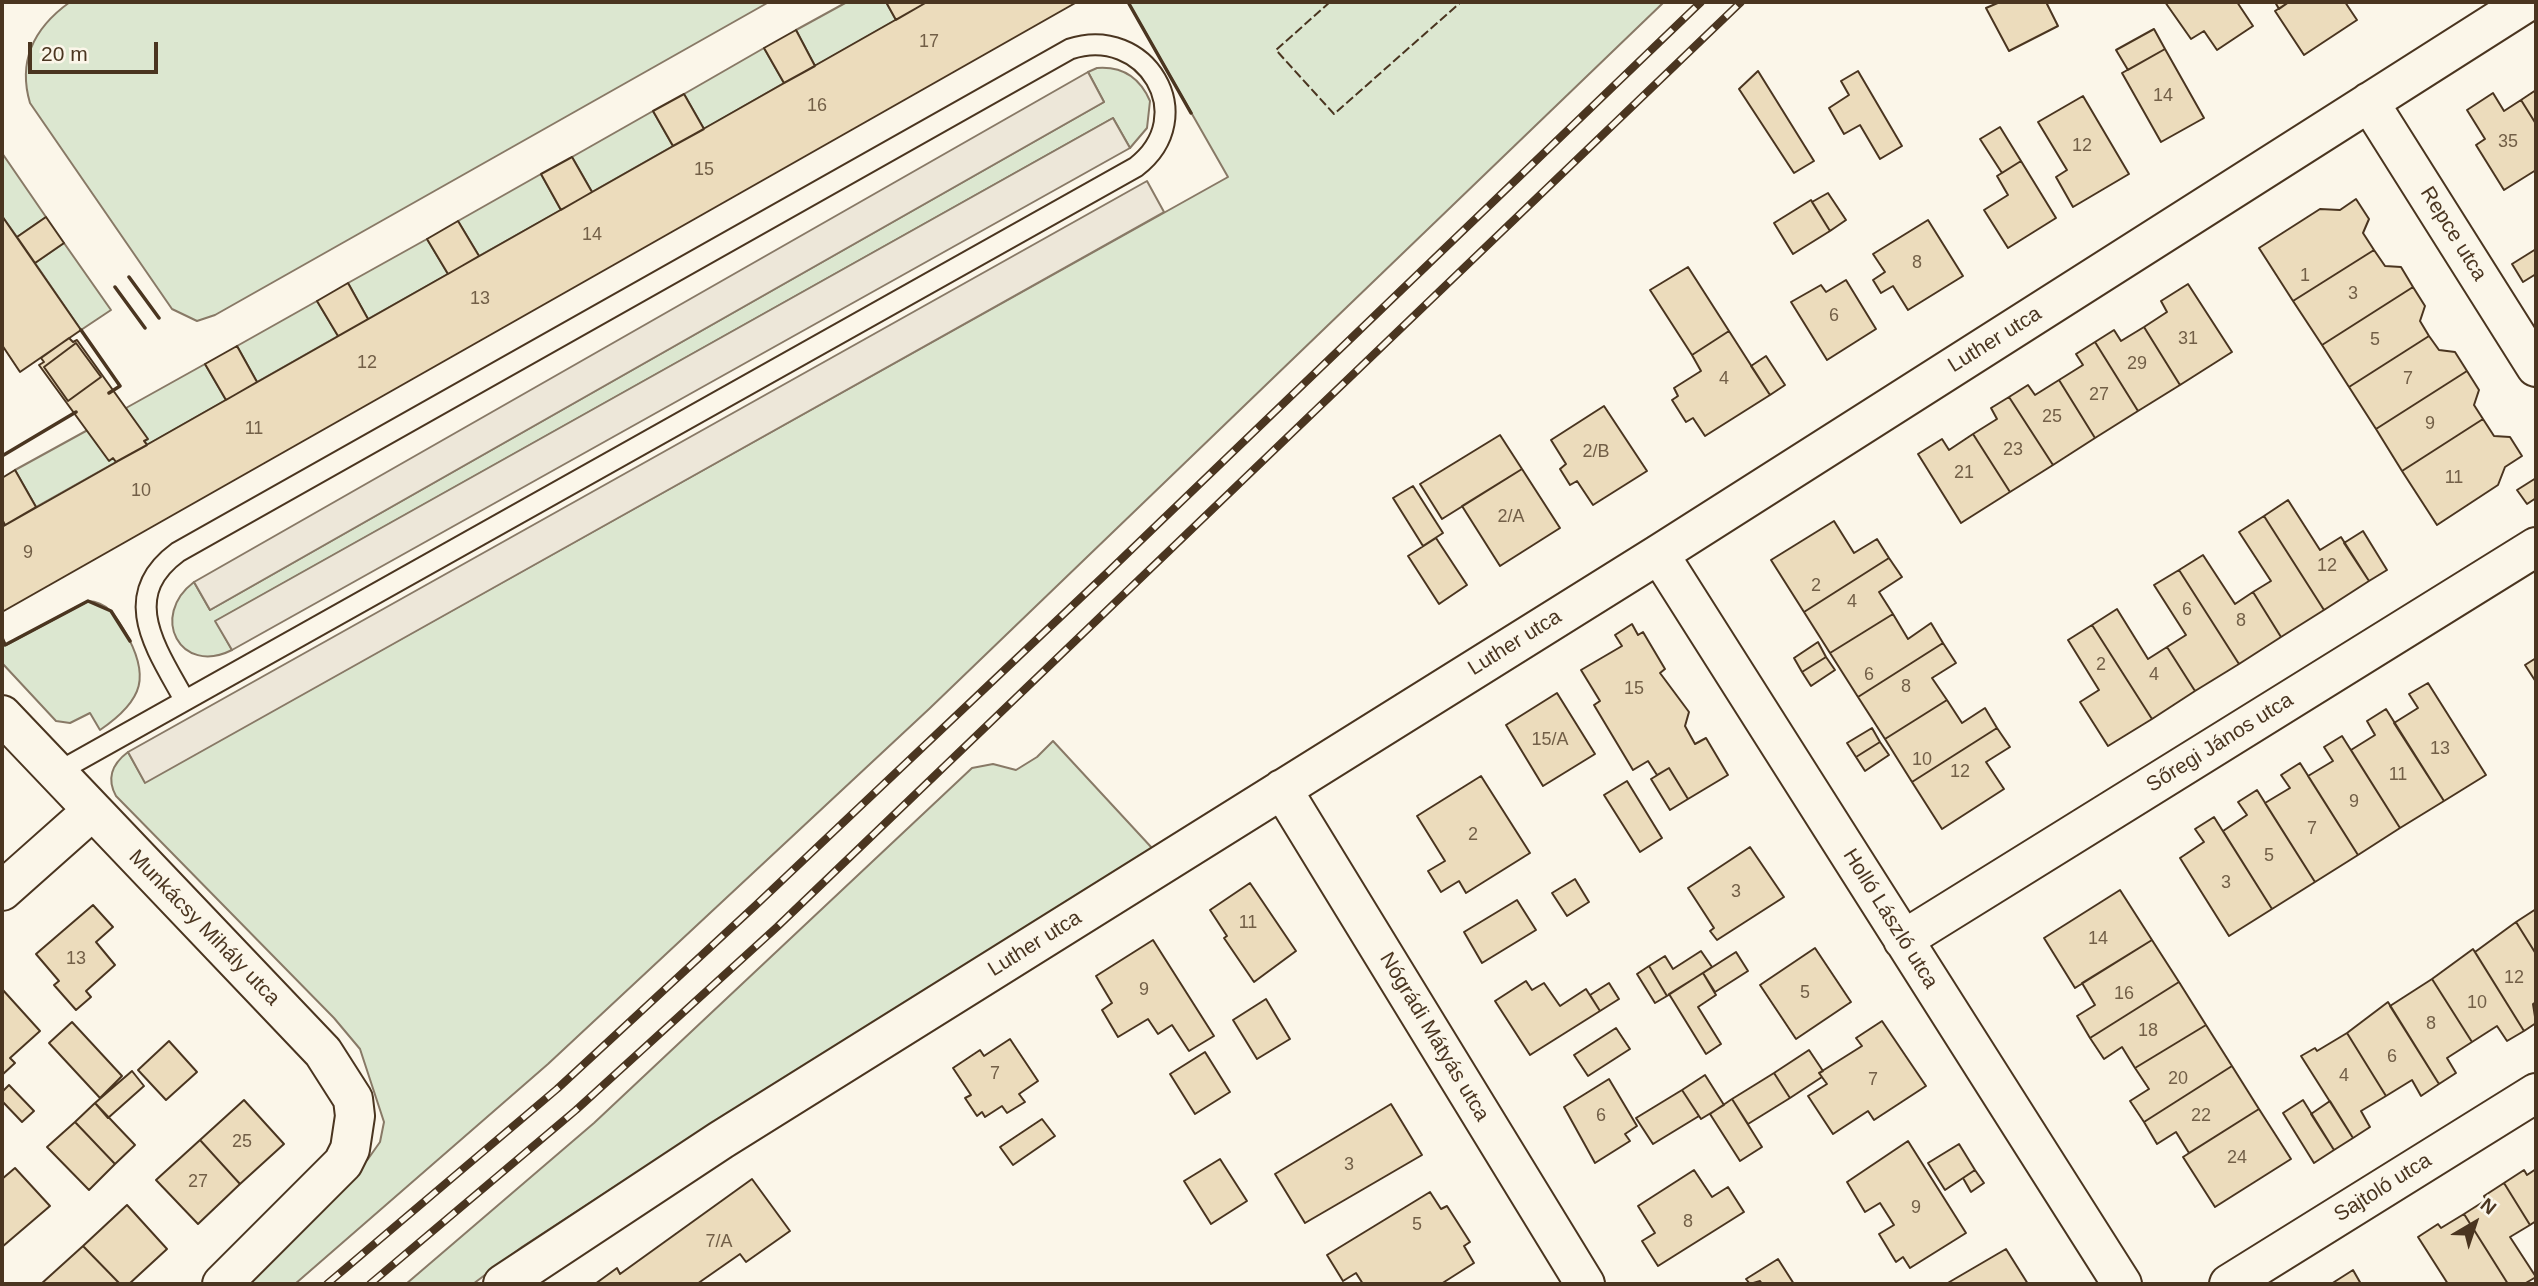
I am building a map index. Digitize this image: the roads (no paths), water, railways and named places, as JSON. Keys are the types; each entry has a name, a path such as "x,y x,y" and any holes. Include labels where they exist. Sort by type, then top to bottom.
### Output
{"street":[{"name":"Luther utca","path":"503,1284 722,1140 1659,554 2527,2"},
{"name":"Repce utca","path":"2369,102 2536,367"},
{"name":"Sőregi János utca","path":"1903,940 2536,547"},
{"name":"Holló László utca","path":"1659,554 2122,1284"},
{"name":"Munkácsy Mihály utca","path":"2,715 335,1067 353,1099 355,1116 350,1149 343,1163 222,1284"},
{"name":"Nógrádi Mátyás utca","path":"1283,789 1585,1284"},
{"path":"2,891 92,811"},
{"name":"Sajtoló utca","path":"2229,1284 2536,1093"}],"lane":[{"path":"56,773 1136,167 1154,151 1167,119 1160,89 1151,74 1131,54 1110,44 1096,42 1070,49 178,552 159,566 150,583 145,605 148,629 184,699"}],"railway":[{"path":"327,1284 557,1089 756,905 1109,571 1701,2"},
{"path":"370,1284 576,1110 777,927 1741,2"}]}
